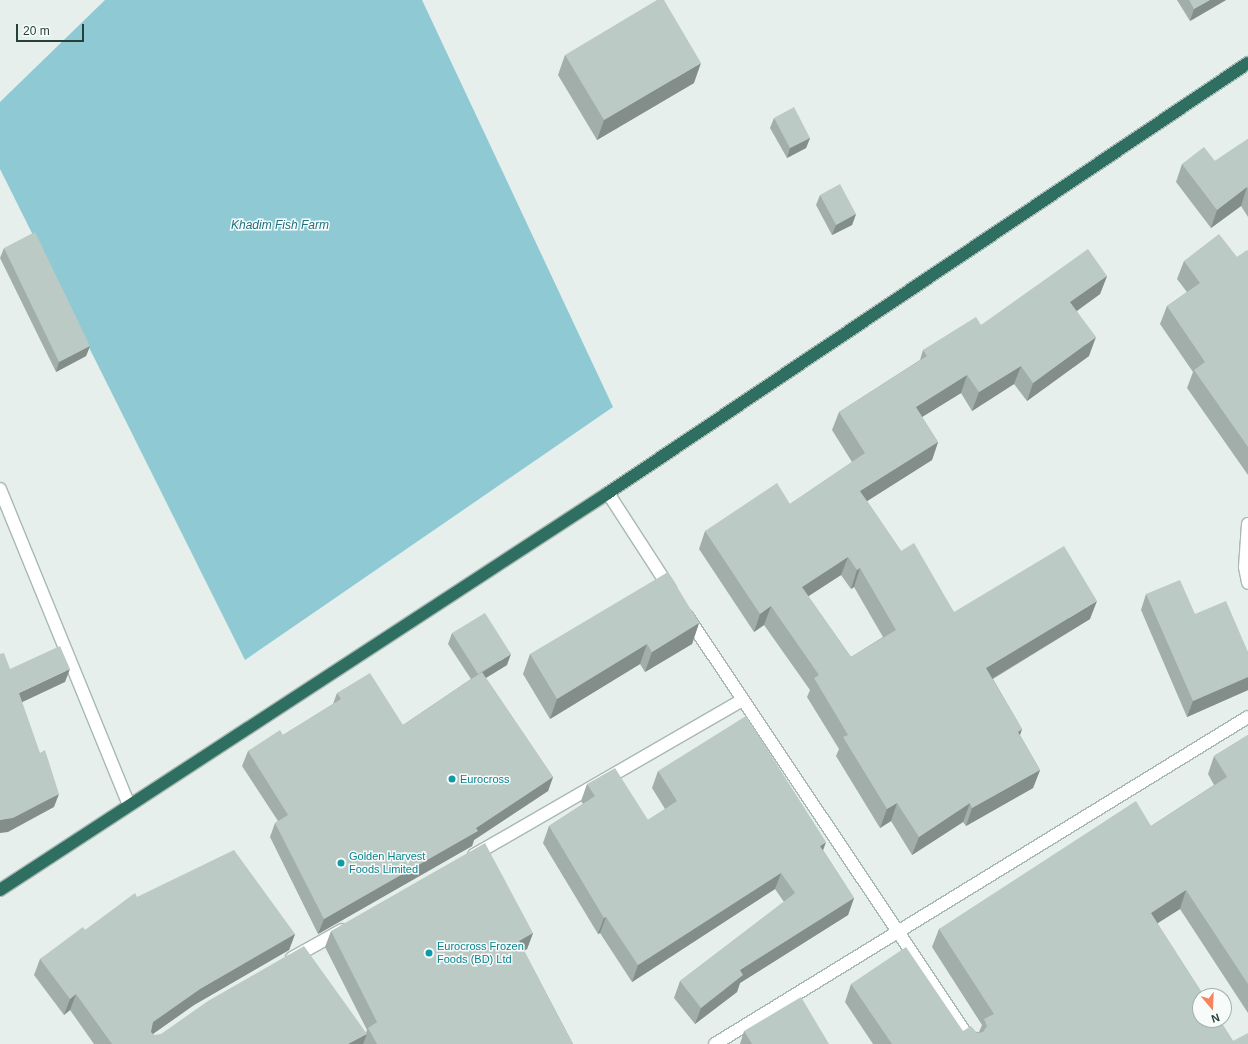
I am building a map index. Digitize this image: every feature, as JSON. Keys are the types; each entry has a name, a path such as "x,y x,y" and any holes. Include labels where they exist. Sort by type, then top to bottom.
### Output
{"highway":[{"path":"0,890 608,493 1248,62"}],"street":[{"path":"0,489 129,805"},
{"path":"608,493 742,700 973,1044"},
{"path":"1248,524 1245,568 1248,583"},
{"path":"464,860 742,700"},
{"path":"715,1044 1248,717"},
{"path":"280,965 355,922"}],"water":[{"name":"Khadim Fish Farm","path":"105,0 422,0 613,407 245,660 0,169 0,102"}],"building":[{"path":"657,0 664,0 701,63 604,120 565,55"},
{"path":"1189,0 1210,0 1194,9"},
{"path":"794,107 810,138 790,148 774,118"},
{"path":"1248,139 1248,188 1247,187 1217,210 1182,164 1204,147 1215,161"},
{"path":"840,184 856,214 836,225 820,195"},
{"path":"35,232 90,346 59,362 4,248"},
{"path":"1219,234 1237,257 1247,250 1248,251 1248,447 1194,370 1205,362 1167,306 1200,283 1184,261"},
{"path":"1088,249 1107,276 1070,302 1096,337 1033,383 1021,366 979,392 967,375 916,407 938,442 860,491 901,551 914,543 954,612 1064,546 1097,601 986,668 1022,729 1018,732 1040,770 972,808 970,803 919,837 897,803 887,809 843,737 848,735 814,678 819,675 771,606 760,614 705,531 777,483 790,504 865,453 839,412 927,356 923,350 976,317 981,325","holes":["848,557 857,570 860,568 896,630 851,657 802,587"]},
{"path":"668,572 699,623 652,652 647,644 557,699 530,654"},
{"path":"1180,580 1195,614 1226,601 1248,652 1248,677 1193,701 1146,594"},
{"path":"485,613 511,654 478,674 452,633"},
{"path":"60,646 70,669 19,693 40,753 45,750 59,794 13,818 0,820 0,654 4,653 10,669"},
{"path":"482,672 553,777 476,828 478,831 324,919 275,823 288,815 248,751 280,730 283,735 341,699 337,693 370,673 403,725"},
{"path":"746,716 826,842 820,846 854,898 740,970 743,975 701,1008 680,981 795,893 781,873 638,965 606,917 604,918 549,826 595,796 587,784 615,768 648,820 677,801 658,771"},
{"path":"1248,735 1248,984 1186,890 1151,913 1199,988 1192,988 1192,1028 1225,1028 1233,1041 1248,1033 1248,1044 892,1044 851,984 906,947 963,1031 971,1026 977,1033 983,1032 987,1026 984,1019 994,1014 939,929 1136,801 1151,826 1227,777 1214,756"},
{"name":"Eurocross Frozen Foods (BD) Ltd","path":"485,843 533,933 519,941 573,1044 377,1044 368,1028 377,1022 331,931"},
{"path":"234,850 295,934 200,989 153,1022 151,1032 154,1035 161,1034 208,1001 304,946 367,1034 348,1044 112,1044 76,994 70,999 40,959 83,927 85,930 135,893 137,897"},
{"path":"801,997 829,1044 752,1044 744,1031"}],"place":[{"name":"Eurocross","path":"452,779"},
{"name":"Golden Harvest Foods Limited","path":"341,863"},
{"name":"Eurocross Frozen Foods (BD) Ltd","path":"429,953"}]}
